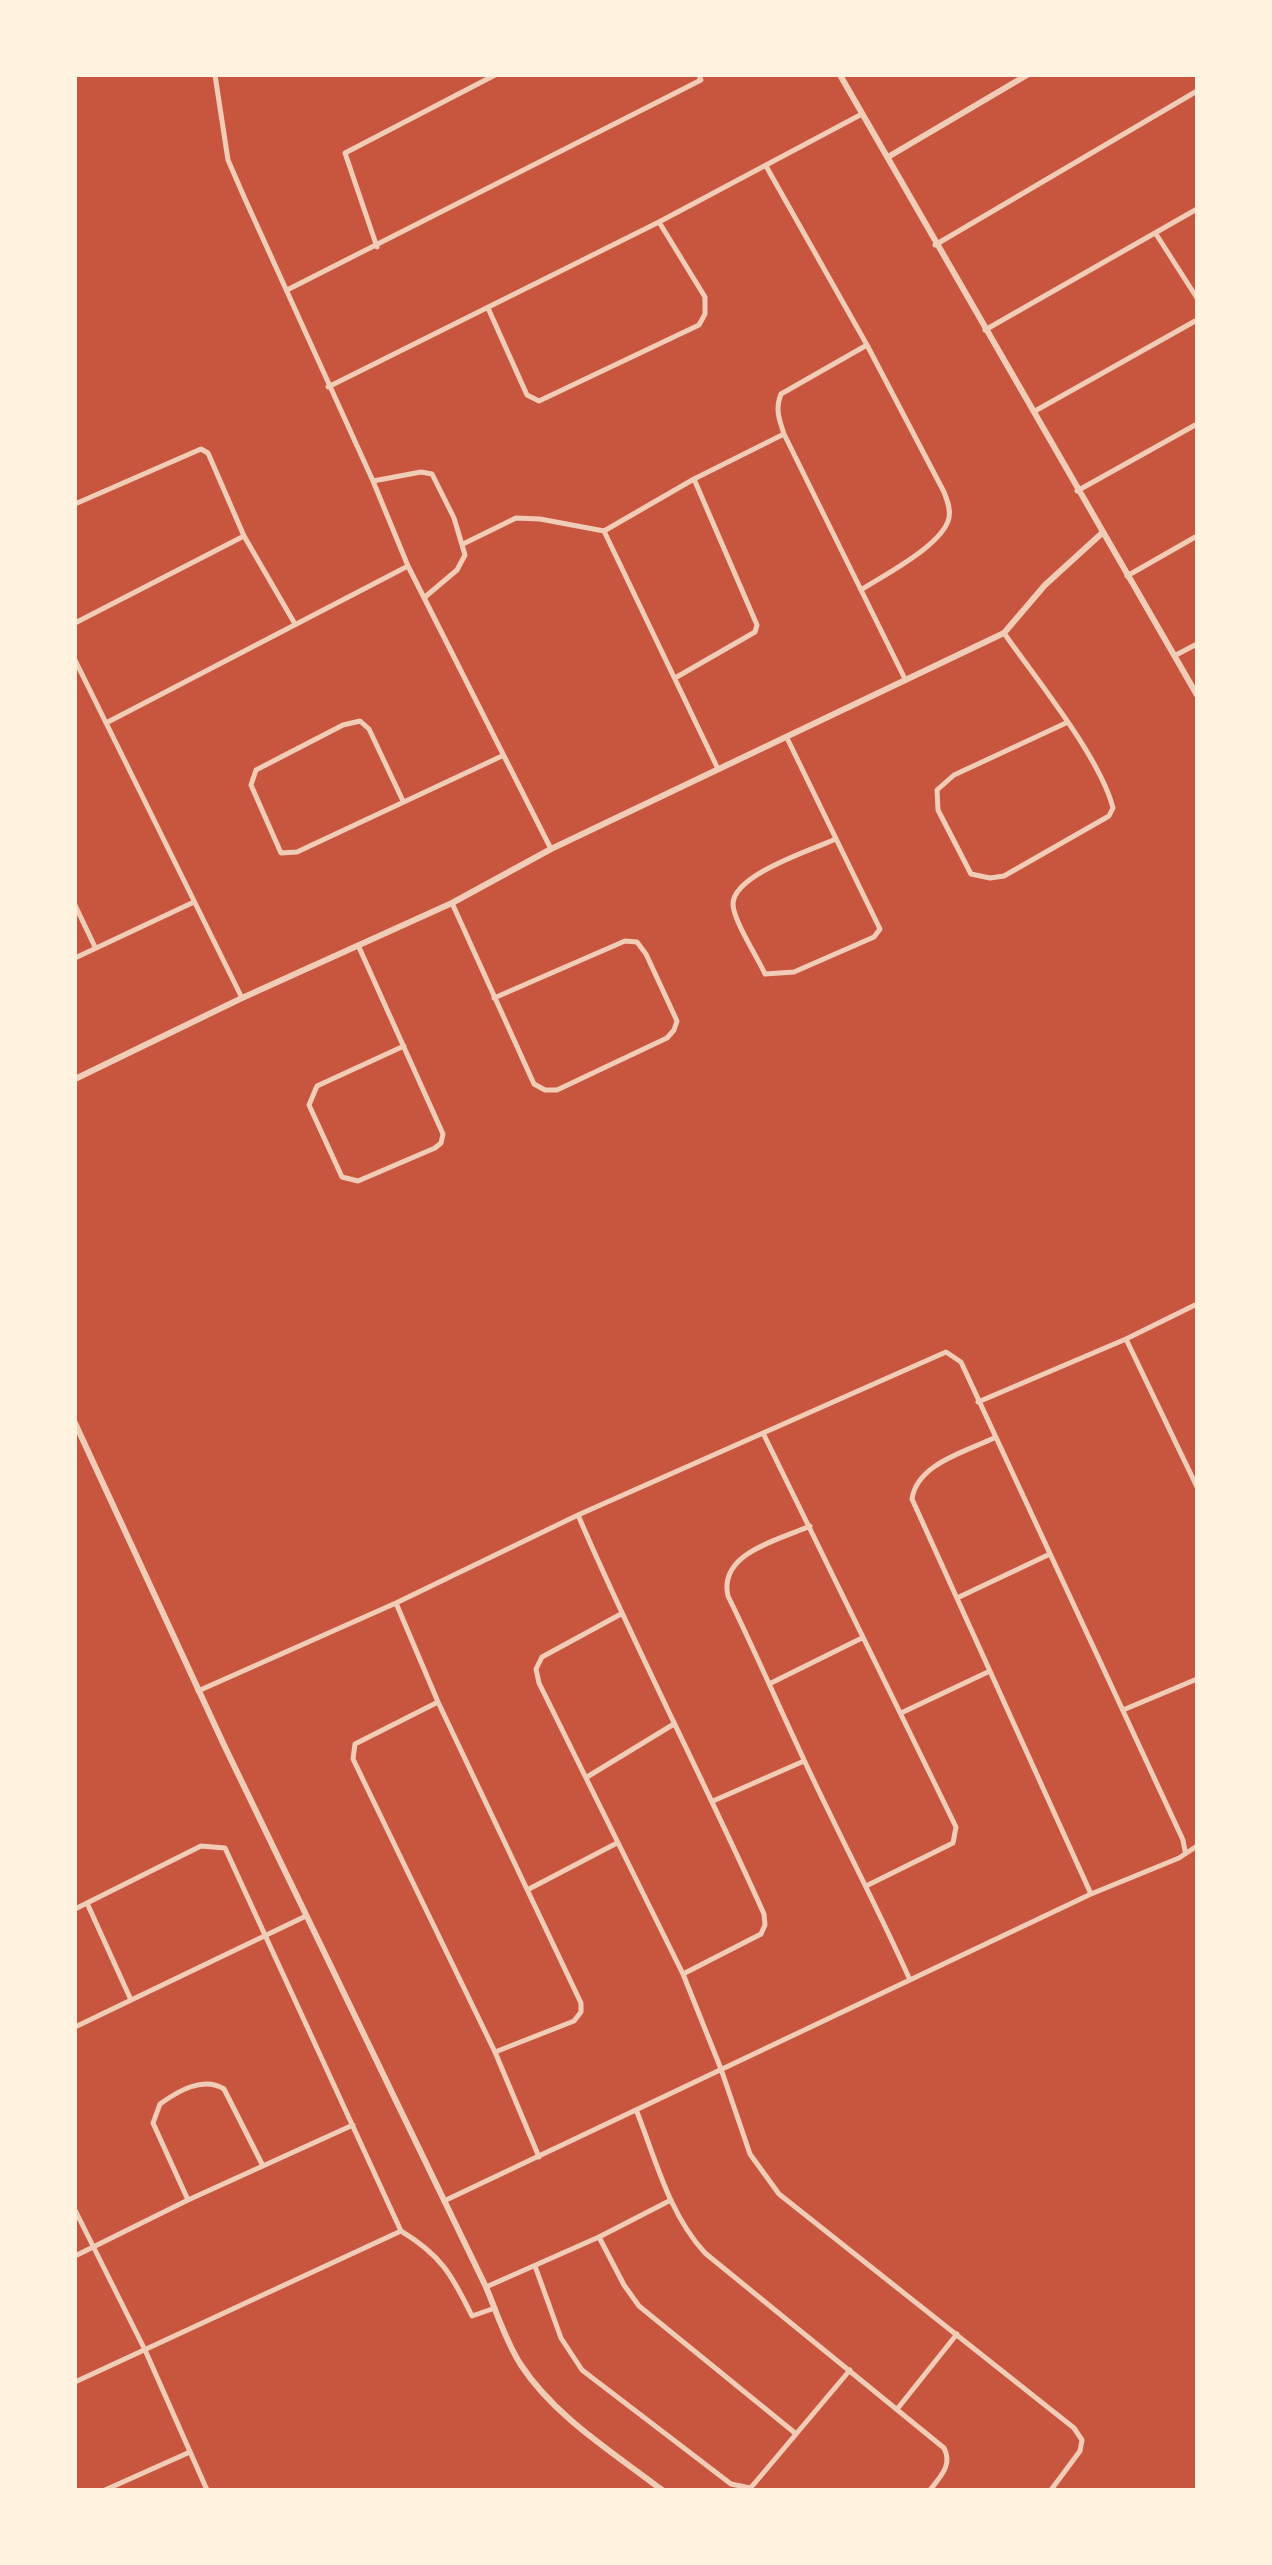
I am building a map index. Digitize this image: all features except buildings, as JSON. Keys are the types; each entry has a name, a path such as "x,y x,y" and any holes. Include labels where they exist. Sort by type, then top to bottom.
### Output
{"street":[{"path":"225,75 215,76 228,160 328,387 373,481 408,566 551,849"},
{"path":"377,247 345,153 495,75"},
{"path":"287,290 377,247 701,79 699,75"},
{"path":"840,75 935,245 1035,411 1101,534 1197,695"},
{"path":"888,158 1027,75"},
{"path":"935,245 1197,91"},
{"path":"328,387 659,222 862,114"},
{"path":"766,166 867,345 944,492 949,518 942,533 926,547 861,590"},
{"path":"985,330 1197,209"},
{"path":"488,308 527,395 539,401 699,325 705,314 705,296 659,222"},
{"path":"1156,233 1197,298"},
{"path":"1035,411 1197,320"},
{"path":"867,345 781,394 777,405 783,434 905,679"},
{"path":"1077,491 1197,424"},
{"path":"463,544 516,518 540,519 604,531 694,479 783,434"},
{"path":"75,503 201,449 208,453 244,536 295,624"},
{"path":"373,481 421,472 432,474 463,544 464,555 457,570 425,597"},
{"path":"674,678 755,632 757,625 694,479"},
{"path":"604,531 718,769"},
{"path":"75,1079 242,998 452,902 551,849 1004,633 1045,585 1101,534"},
{"path":"75,623 244,536"},
{"path":"1127,576 1197,536"},
{"path":"106,723 408,566"},
{"path":"1004,633 1066,723 1109,791 1113,808 1109,816 1004,876 990,878 971,874 938,810 937,790 954,775 1066,723"},
{"path":"1174,656 1197,644"},
{"path":"75,660 242,998"},
{"path":"402,802 369,729 360,721 343,725 257,770 251,785 282,853 297,852 317,846 402,802 502,756"},
{"path":"787,738 880,929 874,937 794,972 765,974 733,906 736,892 747,879 836,839"},
{"path":"75,958 194,902"},
{"path":"452,902 494,998 534,1084 545,1090 557,1090 667,1038 677,1021 646,954 637,942 625,941 494,998"},
{"path":"75,905 94,947"},
{"path":"358,946 404,1046 443,1134 441,1143 358,1181 342,1177 309,1105 310,1097 317,1086 404,1046"},
{"path":"978,1402 1126,1339 1197,1304"},
{"path":"1126,1339 1197,1487"},
{"path":"198,1691 396,1604 579,1515 946,1352 961,1362 1183,1840 1185,1851"},
{"path":"75,1423 198,1691 486,2287 520,2364 538,2387 575,2423 662,2490"},
{"path":"764,1435 956,1827 953,1843 868,1885"},
{"path":"994,1438 927,1471 914,1486 912,1499 1091,1894"},
{"path":"579,1515 621,1614 713,1801 764,1914 765,1925 761,1934 683,1974"},
{"path":"810,1526 736,1560 727,1572 724,1583 727,1596 771,1683 804,1761 868,1885 910,1980"},
{"path":"957,1598 1050,1554"},
{"path":"396,1604 438,1702 581,2003 581,2012 574,2021 495,2052"},
{"path":"621,1614 542,1657 536,1669 539,1683 683,1974 721,2069 750,2154 779,2194 1074,2428 1082,2440 1080,2451 1051,2490"},
{"path":"771,1683 862,1638"},
{"path":"901,1713 990,1671"},
{"path":"1123,1710 1197,1679"},
{"path":"438,1702 355,1744 353,1759 495,2052 539,2157"},
{"path":"587,1777 674,1724"},
{"path":"713,1801 804,1761"},
{"path":"529,1889 617,1843"},
{"path":"75,1909 201,1846 217,1845 230,1854 401,2231 437,2256 450,2272 472,2316 495,2308"},
{"path":"444,2201 637,2112 721,2069 1091,1894 1179,1858 1185,1851 1197,1846"},
{"path":"87,1903 131,2000"},
{"path":"75,2027 306,1916"},
{"path":"188,2200 153,2123 160,2104 196,2085 216,2084 224,2089 263,2166"},
{"path":"637,2112 671,2200 690,2236 705,2253 898,2408 948,2455 946,2468 930,2490"},
{"path":"75,2256 188,2200 353,2125"},
{"path":"486,2287 599,2237 671,2200"},
{"path":"75,2210 145,2350 207,2490"},
{"path":"75,2382 401,2231"},
{"path":"599,2237 624,2285 639,2306 795,2433"},
{"path":"535,2266 561,2338 582,2370 731,2484 750,2488 850,2370"},
{"path":"898,2408 957,2334"},
{"path":"105,2490 190,2452"}]}
